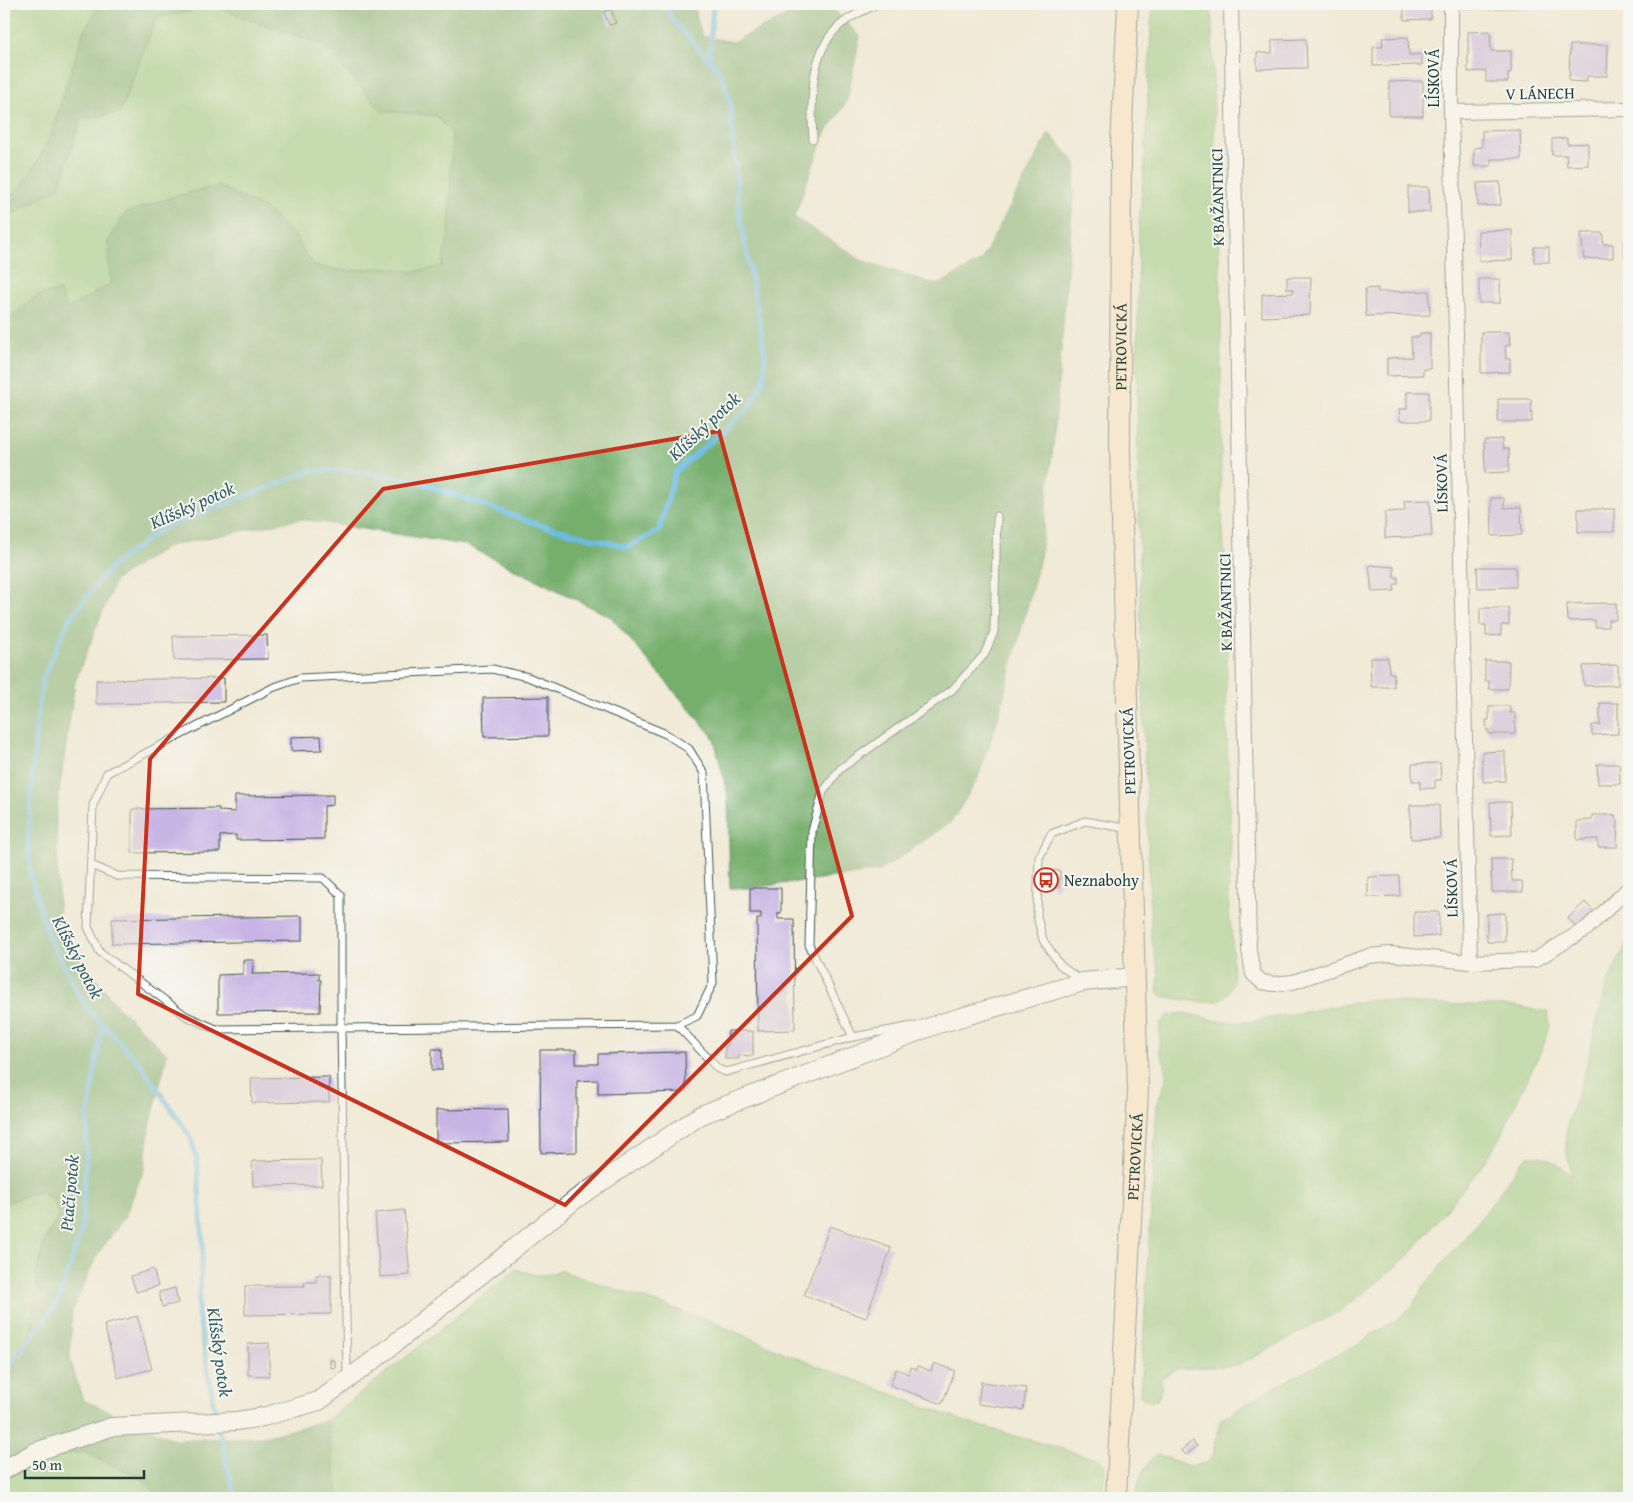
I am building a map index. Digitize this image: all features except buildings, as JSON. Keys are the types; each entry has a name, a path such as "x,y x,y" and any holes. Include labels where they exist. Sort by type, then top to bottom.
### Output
{"main road":[{"name":"PETROVICKÁ","path":"1116,1498 1138,1091 1120,450 1121,145 1128,4"}],"street":[{"name":"K BAŽANTNICI","path":"1231,4 1249,950 1253,974 1262,982 1274,984 1293,982 1369,956 1390,954 1470,962 1536,960 1587,928 1629,888"},
{"name":"LÍSKOVÁ","path":"1451,4 1450,112 1470,962"},
{"name":"V LÁNECH","path":"1450,112 1629,109"},
{"path":"4,1470 35,1452 111,1427 236,1422 263,1417 319,1401 576,1200 701,1115 938,1024 1083,982 1134,977"}],"lane":[{"path":"813,139 812,88 823,51 837,28 848,19 877,4"},
{"path":"853,1038 809,945 812,831 823,792 840,769 952,690 984,655 994,632 997,516"},
{"path":"482,669 492,669 528,677 666,734 689,749 704,773 713,983 697,1016 677,1025 216,1029 186,1016 100,952 88,927 93,805 107,773 272,688 300,678 482,669"},
{"path":"1083,982 1060,965 1043,940 1037,916 1039,858 1051,834 1085,821 1130,829"},
{"path":"91,865 117,876 323,878 341,895 341,1029 348,1379"},
{"path":"677,1025 718,1069 726,1072 888,1029 938,1024"}],"highlighted area":[{"path":"719,431 852,916 565,1205 138,994 150,759 383,489"}],"green space":[{"path":"4,4 101,4 84,30 51,134 38,161 26,180 4,202"},
{"path":"101,4 693,4 702,36 733,42 810,4 828,4 860,36 847,101 823,138 794,217 861,260 937,285 981,261 1049,133 1076,163 1054,438 1040,558 998,718 978,778 952,821 880,871 750,888 730,888 728,797 714,738 611,617 466,545 300,519 168,546 115,580 75,682 56,813 59,926 115,1004 167,1054 149,1131 144,1169 125,1216 97,1255 72,1311 70,1359 83,1400 175,1440 264,1437 327,1420 339,1498 161,1498 140,1477 83,1452 48,1457 4,1480 4,1373 25,1355 31,1337 33,1306 38,1292 36,1275 46,1238 58,1215 49,1197 43,1194 29,1194 4,1204 4,322 36,296 59,290 68,309 110,284 108,242 125,213 175,196 219,186 266,209 295,236 314,266 347,271 384,267 413,272 442,266 449,234 452,134 437,116 382,111 323,44 264,25 215,6 156,18 120,113 81,119 59,187 4,219 4,202 26,180 51,134 84,30"},
{"path":"1152,4 1211,4 1221,299 1221,498 1228,612 1226,715 1231,840 1228,900 1232,939 1233,982 1228,993 1219,1001 1198,1002 1161,996 1157,990 1159,975 1151,936 1141,637 1137,402 1139,222 1145,160"},
{"path":"1458,4 1620,4 1620,6 1458,9"},
{"path":"215,6 264,25 323,44 382,110 437,116 452,134 449,234 442,266 413,272 384,267 347,271 314,266 295,236 219,186 175,196 125,213 108,242 110,284 67,309 21,308 4,322 4,219 59,187 81,119 120,113 156,18"},
{"path":"1629,942 1629,1498 1135,1498 1142,1474 1148,1463 1157,1454 1189,1466 1207,1463 1213,1455 1220,1420 1274,1387 1349,1349 1396,1320 1413,1305 1424,1286 1485,1213 1521,1162 1528,1156 1546,1158 1572,1175 1566,1147 1567,1128 1583,1079 1606,988 1612,972"},
{"path":"1375,999 1417,1004 1516,1006 1548,1012 1550,1025 1546,1040 1501,1135 1485,1162 1410,1254 1378,1282 1340,1311 1239,1365 1178,1369 1161,1378 1161,1389 1158,1399 1149,1401 1140,1396 1157,1105 1166,1079 1165,1064 1159,1050 1160,1023 1169,1015 1185,1013 1224,1022 1248,1022"},
{"path":"33,1193 50,1198 55,1205 58,1215 46,1238 36,1275 38,1292 33,1306 31,1337 25,1356 4,1373 4,1204"},
{"path":"516,1269 543,1275 559,1270 708,1320 797,1358 963,1421 1098,1459 1105,1465 1100,1498 339,1498 327,1420"},
{"path":"83,1452 140,1477 161,1498 4,1498 4,1480 48,1457"}],"waterway":[{"name":"Klíšský potok","path":"235,1498 215,1412 198,1313 203,1245 197,1159 190,1136 141,1065 85,1006 48,936 31,877 28,842 36,725 43,678 69,620 113,565 162,529 310,471 353,470 415,481 540,525 627,547 659,531 675,472 748,409 764,380 765,352 739,211 730,101 720,72 671,18 665,4"},
{"path":"709,62 713,4"},
{"name":"Ptačí potok","path":"4,1373 58,1301 82,1228 88,1114 102,1025"}],"place":[{"name":"Neznabohy","path":"1046,880"}]}
